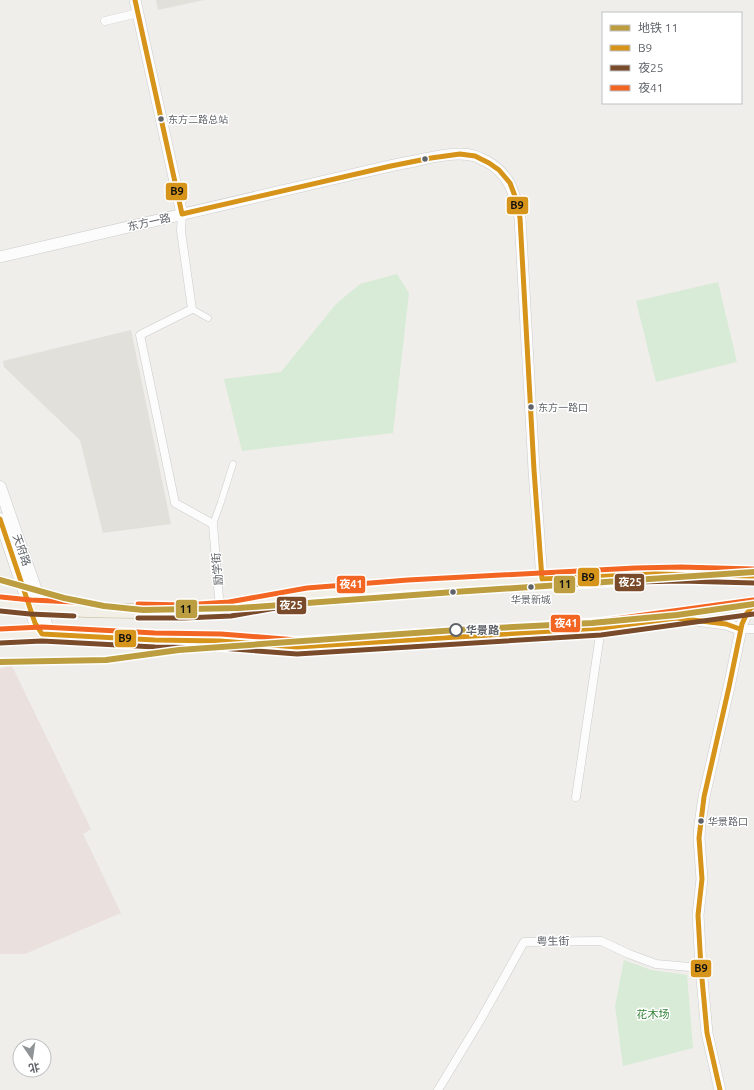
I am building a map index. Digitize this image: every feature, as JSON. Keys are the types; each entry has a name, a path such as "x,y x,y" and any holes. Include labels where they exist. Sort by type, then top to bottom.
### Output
{"highway":[{"path":"0,604 36,607 171,612 205,611 245,607 308,595 408,587 642,574 754,576"},
{"path":"0,636 42,634 309,646 601,628 753,607"}],"main road":[{"name":"天府路","path":"0,487 36,607"},
{"name":"天府路","path":"0,519 36,607 46,624 42,634"}],"street":[{"path":"135,0 182,214 181,231 192,309"},
{"path":"105,21 138,13"},
{"name":"东方一路","path":"0,257 384,167 460,154 475,156 489,163 499,170 510,183 516,199 520,218 534,470 542,579"},
{"path":"192,309 208,318"},
{"path":"192,309 140,335 175,503 213,527 233,464"},
{"name":"励学街","path":"213,527 220,610"},
{"path":"734,576 754,571"},
{"path":"720,1090 707,1033 701,968 698,915 702,879 699,838 704,797 729,687 740,629 744,618 753,607"},
{"path":"676,618 726,624 740,629 754,630"},
{"path":"576,797 601,628"},
{"name":"粤生街","path":"438,1090 481,1019 524,942 600,941 656,964 701,968"}],"shaded area":[{"path":"156,0 204,0 158,10"},
{"path":"131,330 171,524 103,533 80,440 4,367 3,361"},
{"path":"11,664 91,829 83,834 121,913 25,954 0,954 0,669"}],"green space":[{"path":"397,274 409,293 393,433 242,451 224,379 281,372 336,304 360,284"},
{"path":"718,282 737,362 656,382 636,301"},
{"name":"花木场","path":"624,960 651,970 687,975 693,1048 623,1066 615,1006"}],"metro line":[{"name":"11","path":"0,580 64,598 104,606 143,610 239,608 754,572"},
{"name":"11","path":"0,662 106,660 179,650 457,630 592,623 677,615 754,604"}],"transit line":[{"name":"B9","path":"135,0 182,214 391,166 460,154 475,156 489,163 499,170 510,183 516,199 520,218 534,470 542,579 656,574 754,576"},
{"name":"B9","path":"0,519 35,623 42,634 155,640 220,641 297,647 601,628 676,618 726,624 740,629"},
{"name":"夜41","path":"138,604 184,605 229,602 307,588 408,580 635,568 681,567 754,569"},
{"name":"夜25","path":"138,618 231,616 309,602 408,594 635,582 681,581 754,583"},
{"name":"夜41","path":"1,597 74,602"},
{"name":"夜41","path":"0,629 42,627 155,633 221,634 297,640 600,621 753,600"},
{"name":"B9","path":"720,1090 707,1033 701,968 698,915 702,879 699,838 704,797 742,624 747,613 752,607 754,607"},
{"name":"夜25","path":"0,611 74,616"},
{"name":"夜25","path":"0,643 42,641 155,647 220,648 297,654 601,635 754,614"}],"place":[{"name":"东方二路总站","path":"161,119"},
{"name":"东方一路口","path":"531,407"},
{"name":"华景新城","path":"531,587"},
{"name":"华景路","path":"456,630"},
{"name":"华景路口","path":"701,821"}]}
